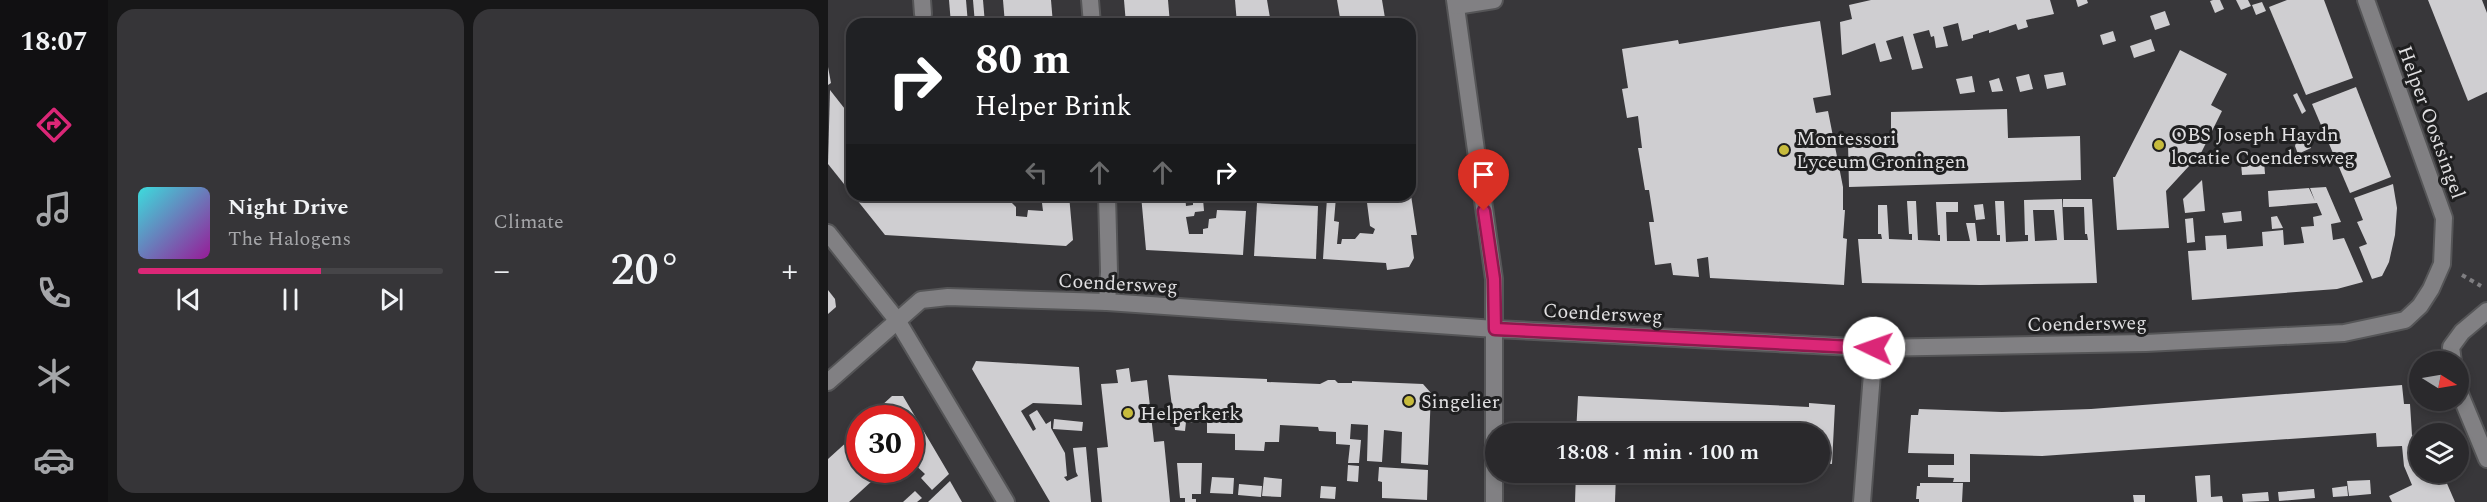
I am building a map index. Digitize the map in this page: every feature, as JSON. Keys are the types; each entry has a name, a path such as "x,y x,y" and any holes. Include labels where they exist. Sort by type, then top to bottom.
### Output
{"street":[{"path":"1090,0 1092,18"},
{"path":"1494,0 1456,3 1494,279 1494,502"},
{"name":"Helper Oostsingel","path":"2366,0 2444,218 2442,264 2431,289 2420,306 2405,320"},
{"path":"1107,201 1109,272 1107,302"},
{"path":"828,233 897,320 1006,502"},
{"name":"Coendersweg","path":"828,382 921,300 948,297 1107,302 1495,329 1874,348 2146,344 2343,333 2405,320"},
{"path":"2453,351 2462,332 2487,311"},
{"path":"1862,502 1874,348"},
{"path":"2467,411 2487,459"}],"building":[{"path":"949,0 966,0 968,18 950,18"},
{"path":"973,0 983,0 984,18 974,18"},
{"path":"1003,0 1051,0 1052,18 1004,18"},
{"path":"1124,0 1168,0 1170,18 1126,18"},
{"path":"1235,0 1267,0 1270,18 1236,18"},
{"path":"1337,0 1382,0 1385,18 1340,18"},
{"path":"1871,0 2050,0 2054,14 2026,20 2028,27 2018,30 2016,24 1989,33 1989,30 1973,35 1973,38 1962,41 1958,23 1943,27 1948,46 1936,48 1934,36 1931,37 1929,30 1913,34 1923,68 1912,70 1903,36 1886,41 1892,59 1880,62 1875,43 1842,55 1840,22 1852,19 1849,5"},
{"path":"2076,0 2087,0 2088,3 2078,7"},
{"path":"2220,0 2224,9 2215,13 2210,1"},
{"path":"2236,0 2248,0 2251,6 2241,10"},
{"path":"2287,0 2324,0 2353,78 2306,95 2269,7"},
{"path":"2428,0 2482,0 2487,13 2487,92 2468,101"},
{"path":"2262,2 2266,11 2256,15 2252,5"},
{"path":"2165,11 2170,25 2155,30 2150,16"},
{"path":"1820,21 1831,95 1813,98 1816,113 1828,111 1843,187 1843,210 1845,210 1843,238 1847,239 1844,285 1710,278 1708,257 1697,259 1699,277 1673,275 1671,263 1655,265 1649,222 1654,222 1649,190 1645,190 1638,148 1642,148 1638,116 1627,118 1622,89 1628,88 1622,49 1678,40 1679,44"},
{"path":"2113,31 2116,41 2103,45 2100,35"},
{"path":"2151,39 2155,51 2134,58 2130,46"},
{"path":"2180,50 2227,74 2211,105 2222,111 2201,153 2166,191 2169,228 2117,230 2113,177"},
{"path":"828,67 831,83 828,85"},
{"path":"2063,72 2066,85 2047,89 2044,75"},
{"path":"2029,74 2033,89 2020,92 2016,77"},
{"path":"1972,76 1975,92 1960,94 1956,79"},
{"path":"1999,78 2003,91 1992,92 1989,81"},
{"path":"2356,87 2391,177 2350,193 2312,104"},
{"path":"830,90 846,110 846,186 828,164"},
{"path":"2297,93 2306,111 2302,114 2293,95"},
{"path":"2007,109 2008,138 2080,136 2081,180 1849,187 1848,143 1891,141 1891,112"},
{"path":"2306,136 2311,148 2298,154 2295,146 2297,139"},
{"path":"2264,161 2265,174 2242,175 2241,163"},
{"path":"2202,180 2205,211 2185,213 2183,199"},
{"path":"2393,184 2397,208 2395,235 2389,262 2382,276 2372,279 2359,247 2367,244 2357,222 2363,220 2354,198"},
{"path":"2326,187 2341,222 2331,224 2333,240 2344,238 2363,282 2337,289 2192,300 2188,251 2206,250 2205,236 2226,235 2227,249 2263,246 2262,232 2283,230 2284,245 2304,243 2301,227 2314,226 2313,217 2322,215 2317,203 2269,207 2268,191 2309,188 2315,201 2310,188"},
{"path":"2062,199 2064,240 2088,240 2085,234 2084,207 2063,207 2063,199 2092,199 2097,283 1980,285 1862,283 1858,239 1882,239 1881,234 1878,234 1878,205 1887,205 1889,239 1912,240 1912,234 1909,234 1907,201 1916,201 1918,240 1940,241 1936,202 1958,202 1958,212 1946,212 1947,241 1970,241 1966,223 1975,223 1977,241 2000,241 2000,235 1997,235 1995,201 2004,201 2006,242 2028,241 2028,235 2025,235 2024,200","holes":["2033,210 2054,210 2057,240 2035,241"]},
{"path":"858,201 1011,202 1016,207 1016,216 1027,217 1028,210 1043,211 1042,201 1070,201 1073,240 1066,246 885,235"},
{"path":"1142,201 1186,201 1186,206 1193,205 1193,201 1203,201 1204,211 1195,212 1194,216 1186,217 1189,234 1203,234 1203,229 1208,228 1209,219 1216,218 1217,210 1246,211 1243,255 1146,250"},
{"path":"1327,201 1336,201 1334,221 1339,222 1337,244 1341,244 1342,239 1355,239 1360,233 1373,234 1375,229 1370,226 1367,201 1412,201 1417,235 1411,235 1414,258 1409,267 1387,270 1386,263 1323,259"},
{"path":"1257,203 1318,206 1316,259 1254,256"},
{"path":"1983,204 1985,219 1976,220 1974,205"},
{"path":"2241,211 2242,221 2224,223 2222,213"},
{"path":"2277,216 2283,228 2272,229 2271,217"},
{"path":"2193,218 2195,242 2187,243 2185,219"},
{"path":"828,290 835,299 836,307 828,314"},
{"path":"976,361 1079,367 1082,405 1033,403 1021,411 1033,431 1036,429 1029,415 1037,410 1046,424 1051,421 1051,428 1065,453 1067,476 1064,477 1067,481 1078,476 1073,448 1086,447 1091,502 1050,502 972,369"},
{"name":"Helperkerk","path":"1129,368 1131,382 1147,380 1154,442 1164,441 1170,502 1102,502 1097,448 1108,447 1101,384 1118,383 1116,370"},
{"path":"1168,375 1267,379 1267,382 1320,384 1328,380 1335,380 1338,383 1352,383 1352,381 1423,384 1431,393 1428,465 1401,463 1402,432 1384,430 1382,462 1367,461 1368,425 1351,424 1350,439 1361,440 1359,463 1348,463 1350,445 1336,444 1336,432 1319,431 1318,427 1280,425 1279,442 1265,442 1264,451 1235,450 1235,434 1207,433 1207,423 1186,422 1185,431 1175,430"},
{"path":"2402,385 2404,404 2409,404 2410,411 2409,478 2404,466 2402,446 2377,447 2376,433 2042,456 1970,454 1970,482 1953,482 1954,478 1928,477 1928,465 1954,465 1954,454 1908,453 1911,415 1918,415 1919,409 2002,412 2091,409"},
{"path":"892,396 903,396 908,405 882,405"},
{"path":"1578,396 1809,407 1809,403 1835,405 1832,464 1830,464 1830,423 1577,423"},
{"path":"1054,419 1083,422 1082,431 1053,429"},
{"path":"924,432 949,474 932,490 924,481"},
{"path":"846,443 846,483 870,483 849,502 828,502 828,459"},
{"path":"1177,463 1202,463 1201,494 1192,494 1192,499 1196,499 1196,502 1185,502 1185,498 1180,498"},
{"path":"1348,465 1359,466 1358,482 1347,481"},
{"path":"1379,467 1428,470 1427,500 1382,498 1382,482 1378,481"},
{"path":"2210,475 2211,497 2222,496 2223,502 2197,502 2195,476"},
{"path":"1212,477 1234,478 1233,494 1210,493"},
{"path":"1264,477 1282,479 1281,497 1262,496"},
{"path":"2370,480 2371,494 2349,496 2347,481"},
{"path":"950,481 962,502 928,502"},
{"path":"1576,483 1616,483 1615,502 1575,502"},
{"path":"1920,483 1963,483 1962,502 1919,502 1919,499 1916,499 1917,486 1920,486"},
{"path":"2411,483 2447,483 2455,502 2392,502 2389,496 2412,485"},
{"path":"1239,484 1262,486 1261,497 1238,495"},
{"path":"1321,486 1336,487 1335,499 1320,498"},
{"path":"2347,486 2348,496 2333,497 2332,488"},
{"path":"2314,489 2315,498 2279,501 2278,492"},
{"path":"915,491 922,498 917,502 903,502"},
{"path":"2268,492 2269,501 2243,502 2242,494"},
{"path":"2133,495 2145,495 2145,502 2134,502"}],"place":[{"name":"OBS Joseph Haydn locatie Coendersweg","path":"2159,145"},
{"name":"Montessori Lyceum Groningen","path":"1784,150"},
{"name":"Singelier","path":"1409,401"},
{"name":"Helperkerk","path":"1128,413"}],"route":[{"path":"1484,211 1494,279 1495,329 1874,348"}]}
